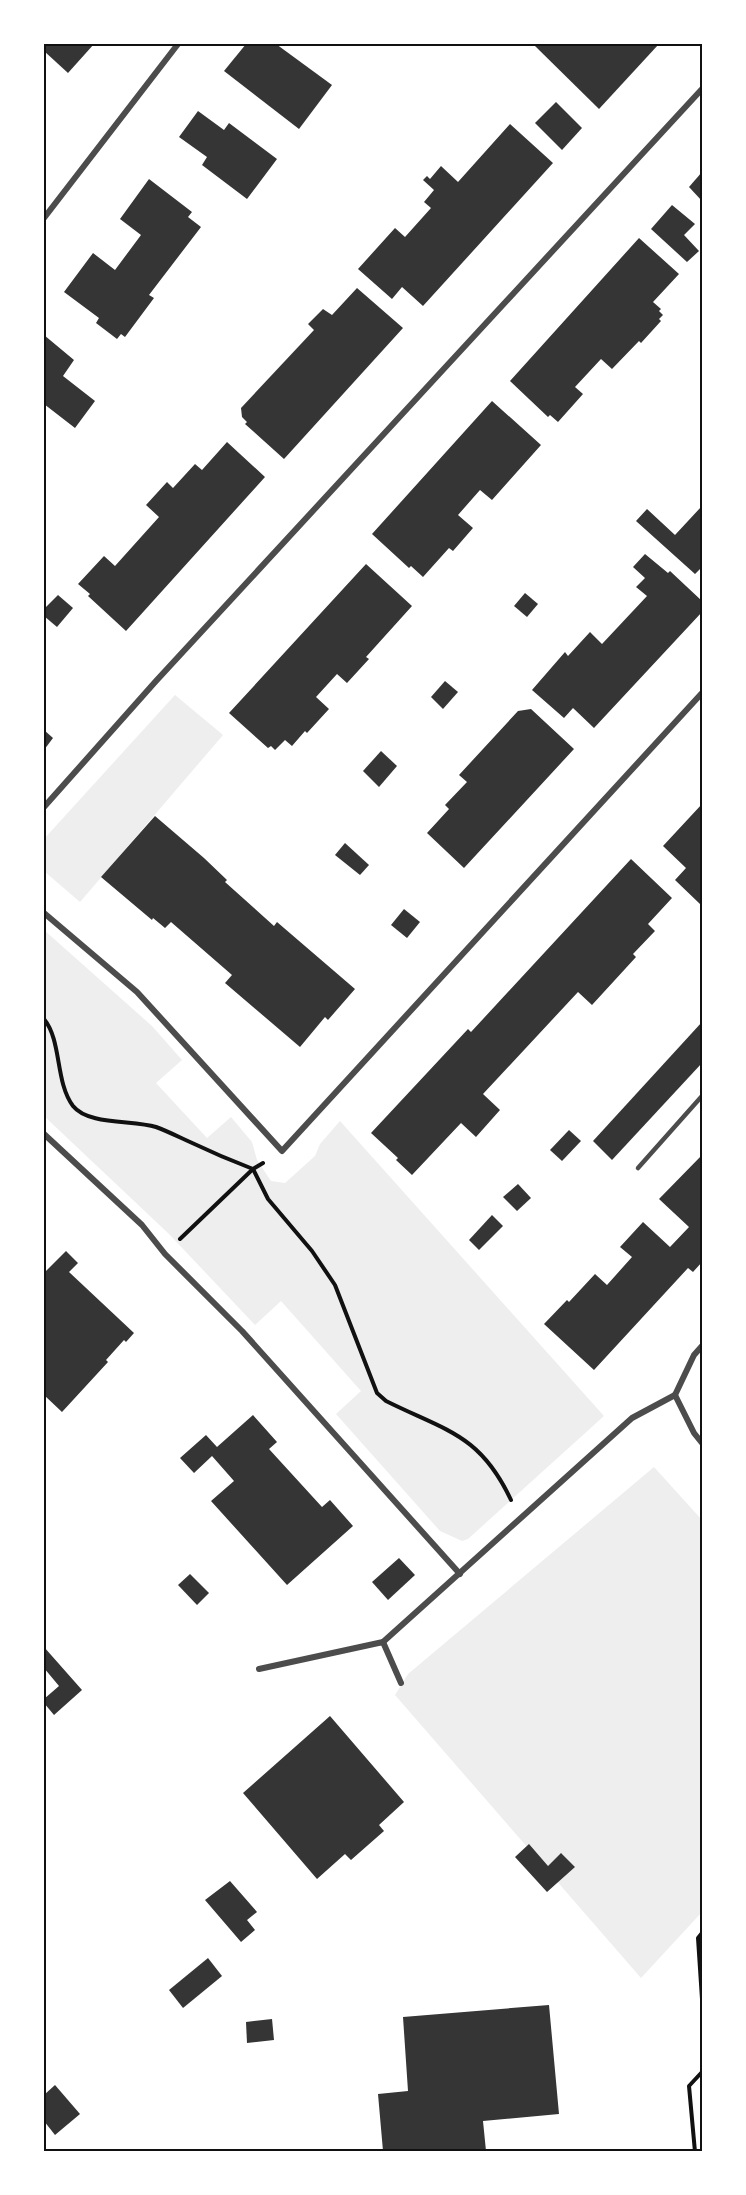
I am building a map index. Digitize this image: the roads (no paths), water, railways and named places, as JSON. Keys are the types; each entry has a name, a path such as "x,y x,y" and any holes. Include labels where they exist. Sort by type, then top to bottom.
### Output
{"street":[{"path":"44,218 178,44"},
{"path":"44,807 156,681 702,89"},
{"path":"44,913 137,992 282,1151 702,693"},
{"path":"44,1134 142,1225 165,1254 242,1331 460,1574"},
{"path":"259,1669 383,1642 632,1418 675,1395 694,1355 702,1346"},
{"path":"675,1395 694,1433 702,1443"},
{"path":"383,1642 401,1683"}],"lane":[{"path":"638,1168 702,1096"}]}
